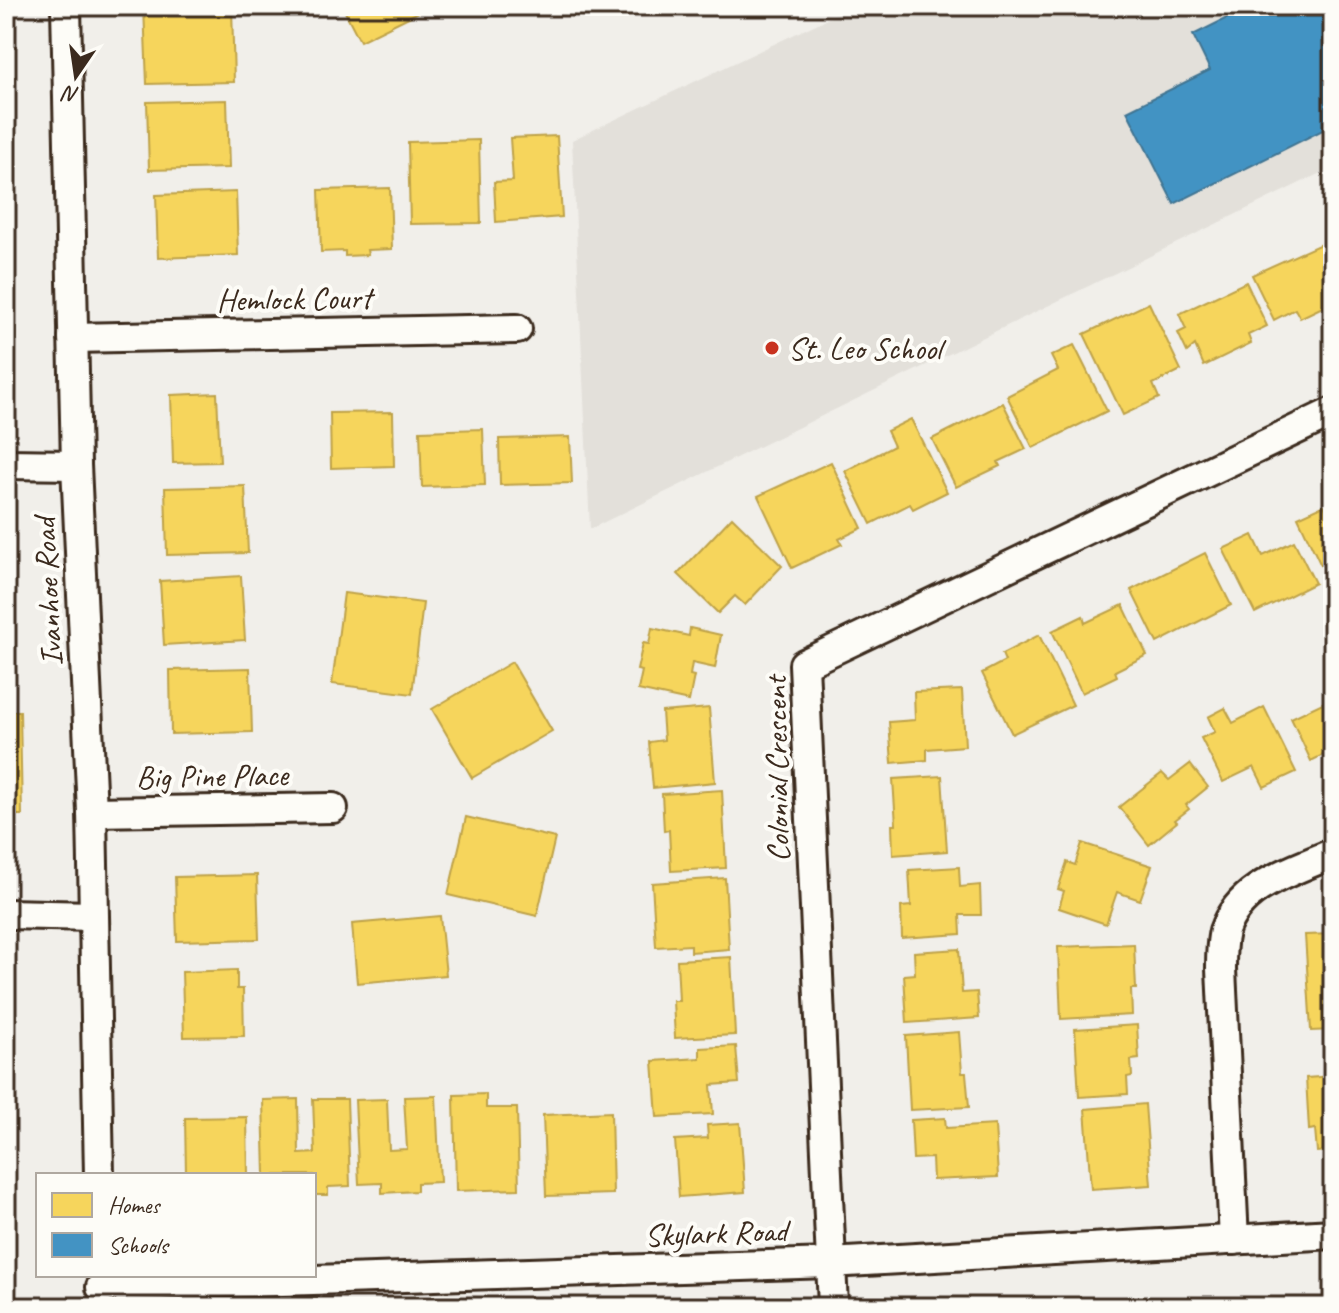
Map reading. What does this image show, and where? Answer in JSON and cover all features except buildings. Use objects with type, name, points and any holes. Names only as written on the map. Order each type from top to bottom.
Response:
[{"type":"street","name":"Ivanhoe Road","points":[[66,6],[76,465],[92,812],[99,1173]]},
{"type":"street","name":"Hemlock Court","points":[[73,338],[517,329]]},
{"type":"street","name":"Colonial Crescent","points":[[830,1263],[804,664],[1333,412]]},
{"type":"street","points":[[6,464],[76,465]]},
{"type":"street","name":"Big Pine Place","points":[[92,812],[333,808]]},
{"type":"street","points":[[1234,1240],[1221,969],[1223,935],[1233,910],[1250,891],[1333,853]]},
{"type":"street","points":[[6,914],[93,916]]},
{"type":"street","name":"Skylark Road","points":[[101,1290],[830,1263],[1333,1234]]},
{"type":"street","points":[[830,1263],[833,1307]]},
{"type":"shaded area","name":"St. Leo School","points":[[854,6],[1333,6],[1333,167],[590,529],[572,140]]},
{"type":"place","name":"St. Leo School","points":[[772,348]]}]
